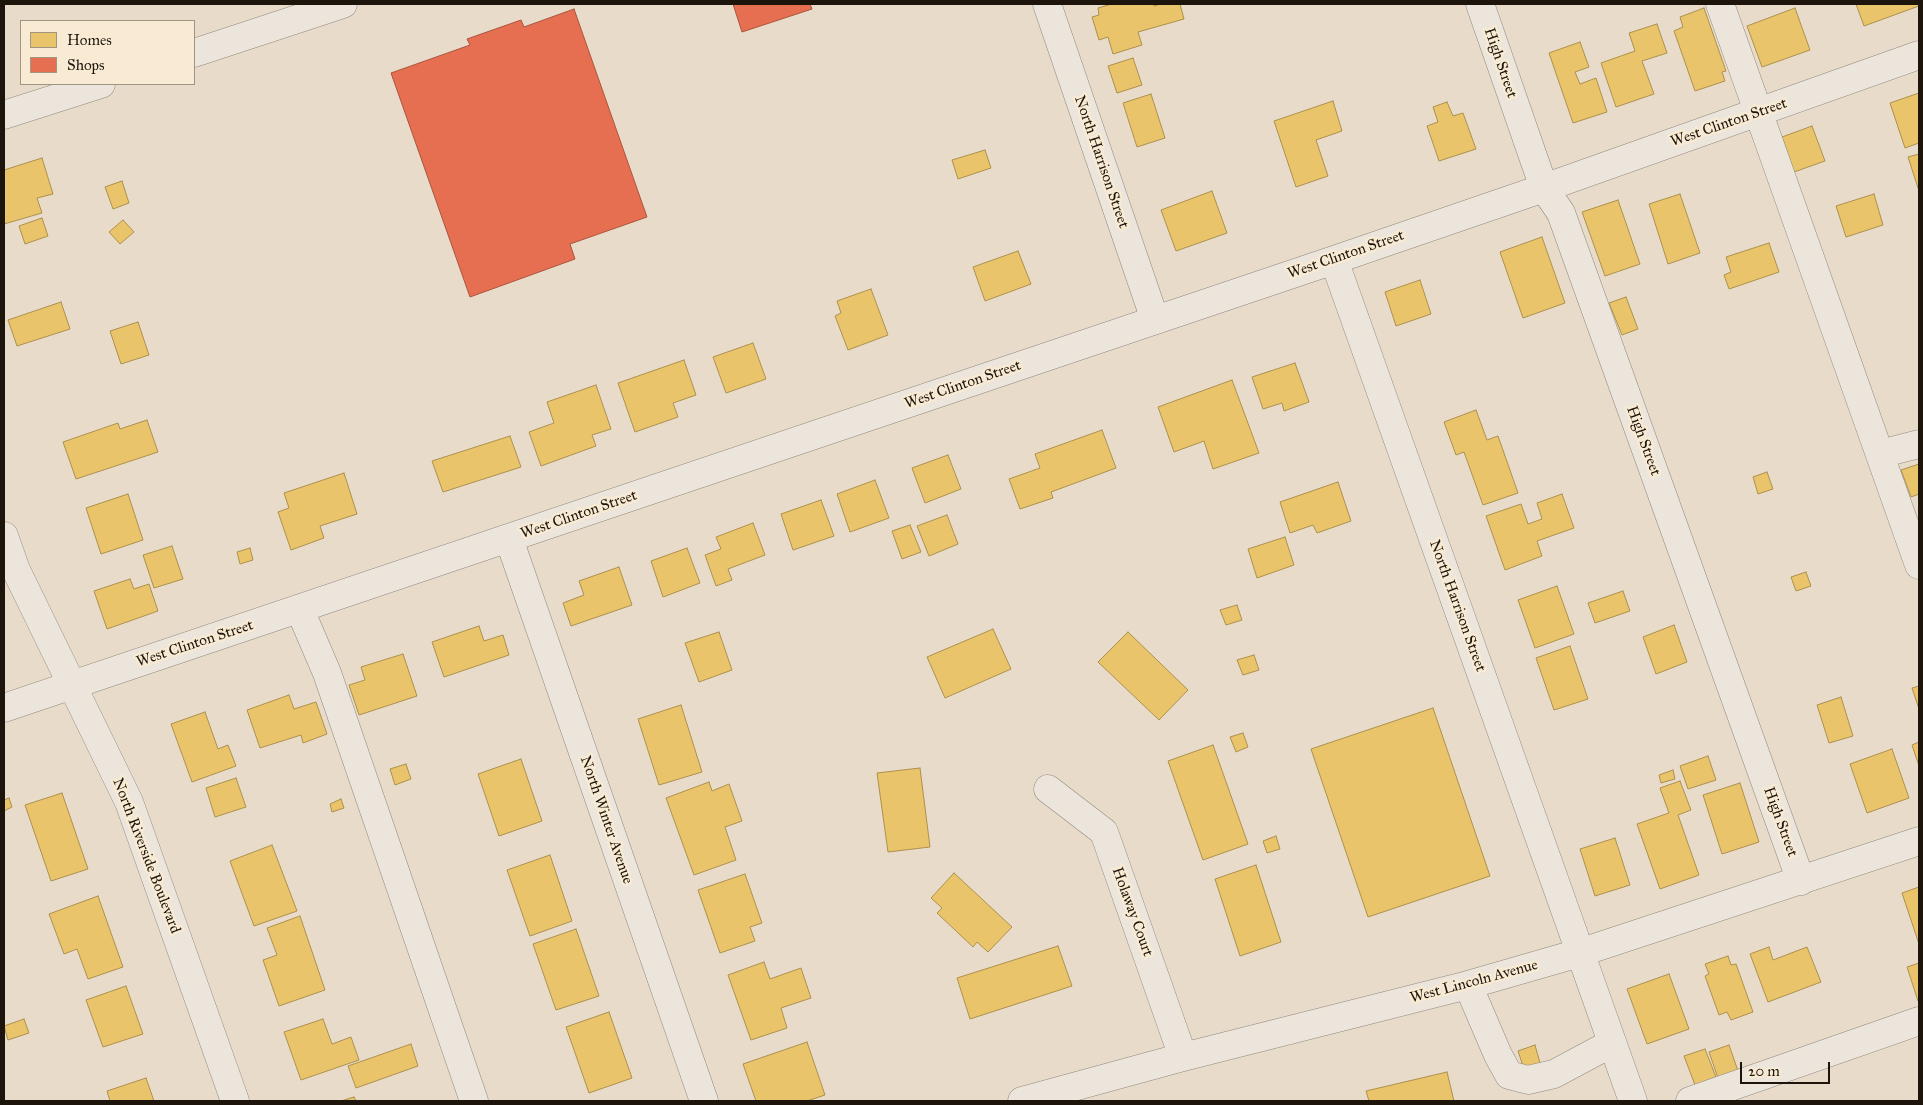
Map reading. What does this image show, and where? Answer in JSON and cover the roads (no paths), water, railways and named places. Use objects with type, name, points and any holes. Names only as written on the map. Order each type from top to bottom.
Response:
[{"type":"street","points":[[195,54],[343,4]]},
{"type":"street","name":"North Harrison Street","points":[[1047,4],[1155,320]]},
{"type":"street","name":"High Street","points":[[1480,4],[1544,188],[1561,213],[1801,881]]},
{"type":"street","points":[[1720,4],[1919,564]]},
{"type":"street","name":"West Clinton Street","points":[[4,708],[300,610],[1334,260],[1544,188],[1919,55]]},
{"type":"street","points":[[4,115],[98,85]]},
{"type":"street","name":"North Harrison Street","points":[[1334,260],[1633,1101]]},
{"type":"street","points":[[1880,454],[1919,444]]},
{"type":"street","name":"North Riverside Boulevard","points":[[4,536],[16,570],[129,802],[236,1101]]},
{"type":"street","name":"North Winter Avenue","points":[[509,539],[704,1101]]},
{"type":"street","points":[[300,610],[327,673],[474,1101]]},
{"type":"street","name":"Holaway Court","points":[[1048,789],[1104,832],[1184,1057]]},
{"type":"street","name":"West Lincoln Avenue","points":[[1022,1101],[1184,1057],[1468,985],[1579,953],[1919,841]]},
{"type":"street","points":[[1468,985],[1498,1055],[1509,1075],[1528,1080],[1554,1074],[1612,1043]]},
{"type":"street","points":[[1690,1101],[1919,1021]]}]
